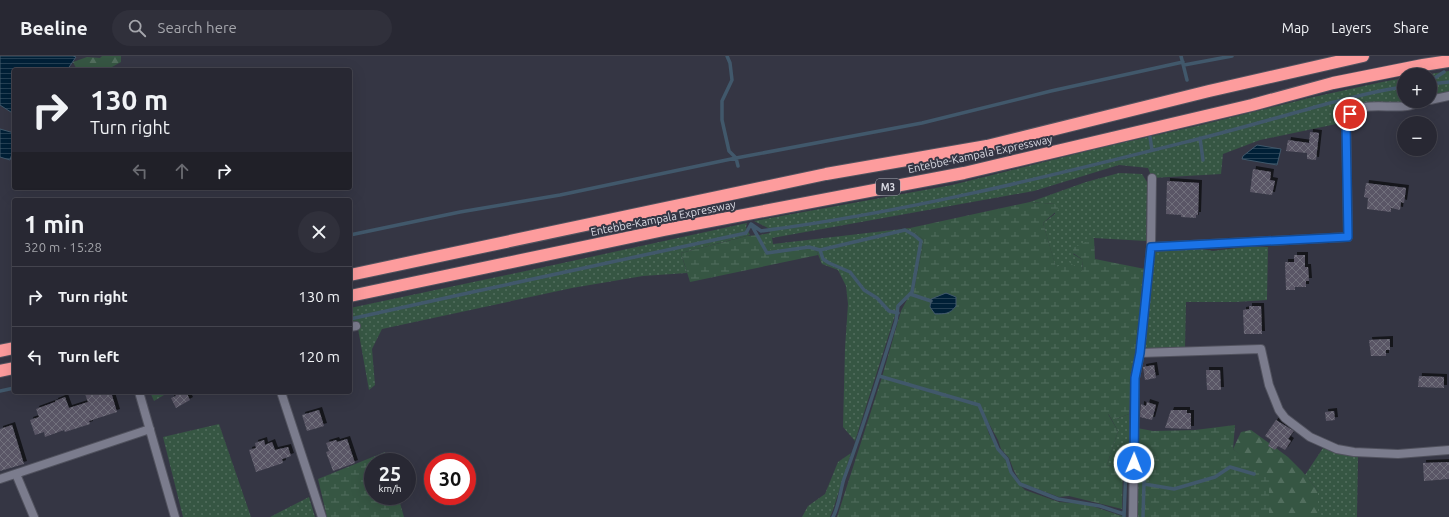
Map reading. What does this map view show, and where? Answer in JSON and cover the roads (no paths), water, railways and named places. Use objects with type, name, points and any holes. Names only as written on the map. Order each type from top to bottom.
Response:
[{"type":"highway","name":"Entebbe-Kampala Expressway","points":[[352,275],[826,174],[988,146],[1209,91],[1363,56]]},
{"type":"highway","name":"Entebbe-Kampala Expressway","points":[[352,296],[664,230],[964,173],[1252,105],[1333,83],[1449,61]]},
{"type":"highway","points":[[0,351],[12,348]]},
{"type":"highway","points":[[0,371],[12,368]]},
{"type":"street","points":[[1437,99],[1449,96]]},
{"type":"street","points":[[1151,247],[1348,237],[1346,117],[1359,108],[1371,106],[1397,106]]},
{"type":"street","points":[[1133,517],[1135,378],[1140,353],[1151,247],[1152,178]]},
{"type":"street","points":[[1140,353],[1261,349],[1269,385],[1279,410],[1286,418],[1310,437],[1337,449],[1354,452],[1398,454],[1449,450]]},
{"type":"street","points":[[140,394],[175,517]]},
{"type":"street","points":[[282,394],[322,517]]},
{"type":"street","points":[[0,479],[150,429]]},
{"type":"street","points":[[16,474],[34,517]]},
{"type":"water","points":[[0,56],[76,57],[68,68],[12,68],[12,113],[0,105]]},
{"type":"water","points":[[0,129],[12,132],[12,154],[10,160],[0,157]]},
{"type":"water","points":[[1257,145],[1281,149],[1277,165],[1242,159],[1243,156]]},
{"type":"water","points":[[946,293],[956,297],[956,306],[952,311],[947,313],[935,314],[930,307],[931,299]]},
{"type":"waterway","points":[[727,56],[730,63],[732,80],[722,101],[722,120],[729,151],[736,158],[738,166]]},
{"type":"waterway","points":[[1181,56],[1187,80]]},
{"type":"waterway","points":[[1184,65],[1232,56]]},
{"type":"waterway","points":[[352,235],[460,212],[560,195],[736,158],[922,123],[1051,91],[1183,62]]},
{"type":"waterway","points":[[1437,76],[1444,72]]},
{"type":"waterway","points":[[1437,83],[1449,82]]},
{"type":"waterway","points":[[751,224],[761,231],[871,214],[926,203],[1090,166],[1214,135],[1348,98],[1397,88]]},
{"type":"waterway","points":[[1150,137],[1152,150]]},
{"type":"waterway","points":[[1200,138],[1203,160]]},
{"type":"waterway","points":[[352,319],[746,233],[751,224]]},
{"type":"waterway","points":[[752,226],[767,253],[809,247],[820,250],[823,259],[850,272],[864,290],[877,298],[889,311],[898,313]]},
{"type":"waterway","points":[[820,250],[905,230],[921,241],[912,292],[898,306],[896,321],[843,481],[833,517]]},
{"type":"waterway","points":[[910,294],[931,301]]},
{"type":"waterway","points":[[879,376],[979,405],[998,449],[1007,459],[1011,472],[1020,484],[1058,499],[1100,506],[1124,514]]},
{"type":"waterway","points":[[0,391],[12,388]]},
{"type":"waterway","points":[[1143,517],[1145,448]]},
{"type":"waterway","points":[[1124,517],[1126,467]]},
{"type":"waterway","points":[[1144,484],[1174,489],[1215,477],[1230,467],[1254,474]]}]
